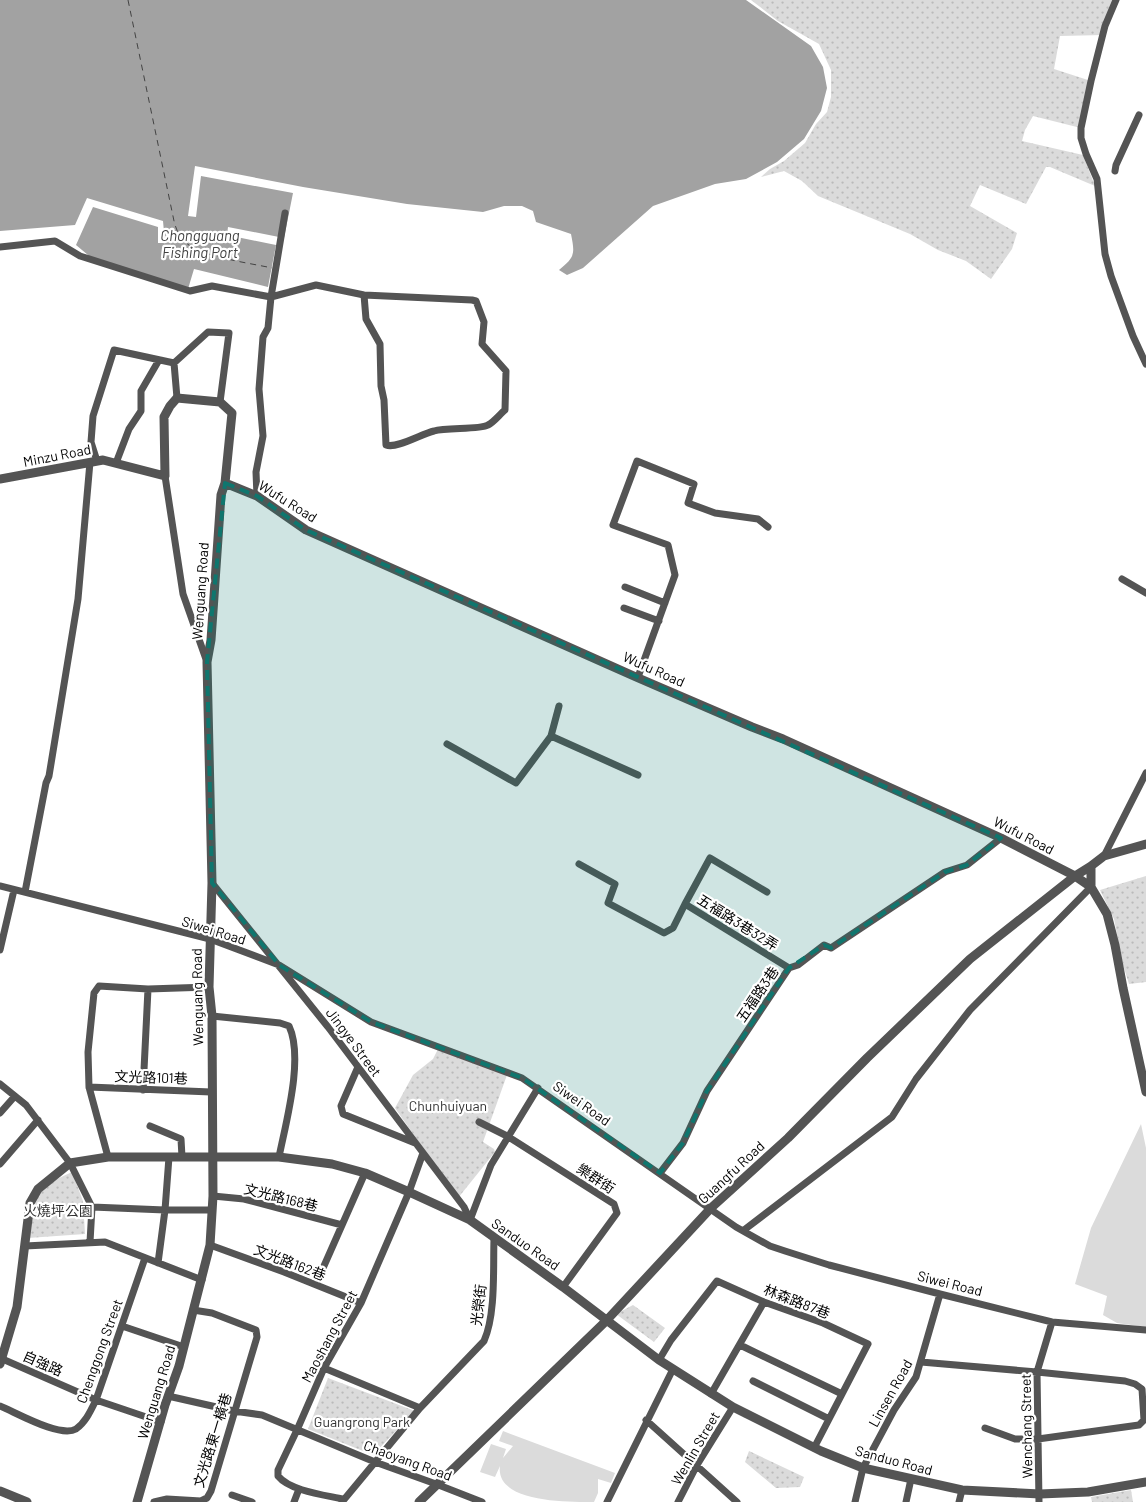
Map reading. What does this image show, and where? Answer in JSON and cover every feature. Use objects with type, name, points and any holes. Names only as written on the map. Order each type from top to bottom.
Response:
[{"type":"street","points":[[1116,0],[1105,26],[1081,128],[1086,154],[1097,179],[1105,254],[1133,336],[1146,364]]},
{"type":"street","points":[[1114,171],[1139,115]]},
{"type":"street","points":[[257,496],[256,472],[263,436],[259,389],[263,337],[268,328],[271,297],[285,213]]},
{"type":"street","points":[[0,247],[55,240],[80,256],[190,291],[212,286],[271,297],[316,285],[364,295],[476,301],[484,322],[482,344],[506,371],[505,410],[487,426],[436,430],[412,438],[399,445],[391,446],[386,444],[384,400],[381,386],[380,344],[366,319],[364,295]]},
{"type":"street","points":[[174,364],[208,332],[230,333],[220,402],[177,398]]},
{"type":"street","points":[[24,892],[49,776],[78,599],[93,461],[91,442],[93,416],[114,350],[174,364]]},
{"type":"street","points":[[116,463],[129,429],[141,411],[141,391],[159,360]]},
{"type":"street","points":[[174,364],[177,398],[164,417],[165,476],[183,594],[207,662]]},
{"type":"street","name":"Wenguang Road","points":[[137,1502],[184,1347],[210,1245],[213,1196],[212,1016],[209,987],[212,883],[207,662],[211,640],[221,495],[225,482],[232,413],[220,402]]},
{"type":"street","name":"Minzu Road","points":[[0,479],[104,460],[165,476]]},
{"type":"street","points":[[638,678],[676,575],[668,545],[613,525],[637,461],[694,484],[688,503],[715,513],[758,519],[768,527]]},
{"type":"street","name":"Wufu Road","points":[[225,482],[257,496],[306,530],[638,678],[783,739],[1001,838],[1075,876],[1091,887]]},
{"type":"street","points":[[1122,580],[1146,593]]},
{"type":"street","points":[[625,587],[665,603]]},
{"type":"street","points":[[624,608],[659,621]]},
{"type":"street","points":[[447,744],[516,783],[551,736],[559,706]]},
{"type":"street","points":[[551,736],[638,775]]},
{"type":"street","points":[[1104,856],[1119,822],[1146,773]]},
{"type":"street","name":"五福路3巷","points":[[660,1173],[683,1143],[707,1091],[789,968],[798,965],[824,945],[832,948],[945,872],[967,864],[1001,838]]},
{"type":"street","points":[[1104,856],[1146,844]]},
{"type":"street","name":"Guangfu Road","points":[[418,1502],[606,1321],[711,1208],[788,1138],[867,1058],[970,959],[1075,876],[1104,856]]},
{"type":"street","points":[[685,904],[710,858],[767,892]]},
{"type":"street","name":"五福路3巷32弄","points":[[579,864],[615,884],[608,903],[664,934],[673,928],[685,904],[789,968]]},
{"type":"street","points":[[1091,866],[1091,887],[1106,914],[1116,944],[1123,988],[1146,1092]]},
{"type":"street","name":"Jingye Street","points":[[212,883],[328,1027],[464,1207],[470,1220]]},
{"type":"street","name":"Siwei Road","points":[[0,886],[210,939],[279,965],[371,1022],[522,1078],[736,1227],[785,1252],[1052,1322],[1146,1330]]},
{"type":"street","points":[[744,1230],[892,1117],[916,1080],[970,1010],[1091,887]]},
{"type":"street","points":[[0,950],[14,890]]},
{"type":"street","points":[[108,1157],[89,1087],[88,1052],[94,993],[99,986],[148,989],[209,987]]},
{"type":"street","points":[[143,1090],[148,989]]},
{"type":"street","points":[[212,1016],[280,1023],[289,1026],[293,1034],[294,1079],[279,1157]]},
{"type":"street","points":[[358,1067],[341,1106],[343,1114],[415,1143]]},
{"type":"street","points":[[0,1084],[26,1105],[70,1163],[92,1207],[90,1242]]},
{"type":"street","name":"文光路101巷","points":[[89,1087],[211,1092]]},
{"type":"street","points":[[470,1220],[491,1164],[538,1088]]},
{"type":"street","points":[[0,1113],[15,1096]]},
{"type":"street","points":[[0,1164],[38,1120]]},
{"type":"street","name":"樂群街","points":[[479,1122],[507,1136],[614,1204],[617,1213],[563,1287]]},
{"type":"street","points":[[150,1126],[181,1139],[182,1157]]},
{"type":"street","name":"Maoshang Street","points":[[299,1489],[282,1481],[278,1476],[278,1470],[324,1368],[361,1303],[409,1192],[423,1154]]},
{"type":"street","name":"Sanduo Road","points":[[70,1163],[108,1157],[279,1157],[332,1164],[365,1173],[470,1220],[563,1287],[659,1360],[711,1394],[814,1448],[863,1468],[962,1490],[1040,1498],[1146,1482]]},
{"type":"street","points":[[158,1263],[169,1157]]},
{"type":"street","points":[[1,1360],[18,1307],[30,1203],[38,1190],[70,1163]]},
{"type":"street","points":[[316,1284],[365,1173]]},
{"type":"street","name":"文光路168巷","points":[[213,1196],[244,1199],[342,1225]]},
{"type":"street","points":[[92,1207],[211,1210]]},
{"type":"street","name":"光榮街","points":[[342,1501],[420,1408],[484,1341],[489,1329],[494,1238]]},
{"type":"street","points":[[25,1246],[104,1242],[202,1280]]},
{"type":"street","name":"文光路162巷","points":[[210,1245],[316,1284],[361,1303]]},
{"type":"street","name":"Chenggong Street","points":[[0,1406],[53,1429],[66,1432],[76,1428],[86,1419],[96,1400],[145,1258]]},
{"type":"street","name":"林森路87巷","points":[[659,1360],[671,1340],[717,1281],[764,1302],[824,1323],[868,1344],[842,1394]]},
{"type":"street","name":"Linsen Road","points":[[855,1502],[863,1468],[894,1410],[916,1377],[922,1362],[940,1294]]},
{"type":"street","points":[[711,1394],[764,1302]]},
{"type":"street","name":"文光路東一橫巷","points":[[154,1502],[167,1499],[201,1501],[207,1498],[211,1491],[257,1337],[256,1330],[212,1313],[193,1310]]},
{"type":"street","name":"Wenchang Street","points":[[1040,1498],[1037,1372],[1052,1322]]},
{"type":"street","points":[[122,1326],[184,1347]]},
{"type":"street","points":[[740,1344],[842,1394],[814,1448]]},
{"type":"street","name":"自強路","points":[[1,1360],[96,1400],[161,1422]]},
{"type":"street","points":[[922,1362],[1037,1372],[1135,1384],[1142,1389],[1144,1420],[1139,1425],[1038,1439],[1015,1438],[985,1428]]},
{"type":"street","points":[[324,1368],[420,1408]]},
{"type":"street","points":[[607,1502],[646,1420],[673,1369]]},
{"type":"street","points":[[753,1381],[829,1419]]},
{"type":"street","points":[[168,1396],[234,1411],[262,1415],[297,1430]]},
{"type":"street","name":"Wenlin Street","points":[[678,1502],[697,1465],[733,1407]]},
{"type":"street","points":[[646,1420],[737,1502]]},
{"type":"street","name":"Chaoyang Road","points":[[297,1430],[375,1462],[482,1502]]},
{"type":"street","points":[[906,1502],[911,1479]]},
{"type":"street","points":[[294,1502],[299,1489],[342,1501]]},
{"type":"street","points":[[959,1502],[962,1490]]},
{"type":"street","points":[[0,1491],[27,1502]]},
{"type":"street","points":[[232,1496],[252,1502]]},
{"type":"highlighted area","points":[[225,483],[257,496],[306,530],[1001,838],[967,865],[945,872],[831,948],[824,945],[789,968],[707,1091],[683,1143],[660,1173],[522,1078],[371,1022],[279,965],[212,883],[207,662]]},
{"type":"green space","points":[[751,0],[1116,0],[1103,35],[1060,36],[1054,69],[1091,81],[1081,128],[1033,116],[1025,130],[1022,141],[1083,155],[1095,186],[1050,167],[1046,167],[1026,204],[980,185],[970,206],[1017,233],[1012,249],[991,279],[966,261],[938,250],[910,234],[818,196],[802,181],[784,171],[761,177],[805,143],[816,124],[827,112],[831,97],[831,70],[819,44],[778,21]]},
{"type":"green space","points":[[1146,876],[1146,982],[1129,984],[1123,965],[1114,919],[1100,890]]},
{"type":"green space","name":"Chunhuiyuan","points":[[438,1049],[507,1075],[483,1142],[494,1149],[495,1152],[458,1198],[395,1108],[413,1075],[433,1059]]},
{"type":"green space","points":[[1141,1124],[1146,1148],[1146,1327],[1117,1323],[1103,1315],[1107,1296],[1075,1284],[1091,1228]]},
{"type":"green space","name":"火燒坪公園","points":[[72,1172],[83,1201],[85,1234],[28,1238],[31,1212],[37,1196],[49,1184]]},
{"type":"green space","points":[[633,1305],[665,1328],[654,1342],[616,1314]]},
{"type":"green space","name":"Guangrong Park","points":[[328,1378],[415,1411],[373,1455],[308,1429]]},
{"type":"green space","points":[[503,1431],[615,1473],[611,1483],[598,1479],[598,1493],[594,1502],[550,1500],[520,1493],[508,1487],[501,1478],[500,1466],[495,1477],[480,1472],[491,1444],[506,1449],[503,1458],[513,1446],[499,1441]]},
{"type":"green space","points":[[749,1451],[804,1477],[800,1487],[776,1488],[745,1462]]},
{"type":"green space","points":[[1131,1490],[1133,1502],[1092,1502],[1091,1497]]},
{"type":"water","name":"Chongguang Fishing Port","points":[[0,0],[746,0],[811,46],[823,67],[827,88],[821,111],[804,139],[777,162],[746,179],[715,184],[653,206],[583,268],[567,275],[559,270],[568,262],[572,255],[571,234],[536,222],[533,211],[522,206],[504,206],[483,212],[407,204],[303,187],[195,166],[188,216],[196,217],[201,176],[293,193],[284,238],[228,227],[227,235],[276,245],[268,287],[194,269],[188,289],[94,260],[76,245],[93,207],[158,227],[158,243],[165,243],[163,221],[87,198],[75,225],[0,231]]},
{"type":"ferry route","points":[[128,0],[174,221],[179,235],[185,242],[202,252],[272,268]]}]
